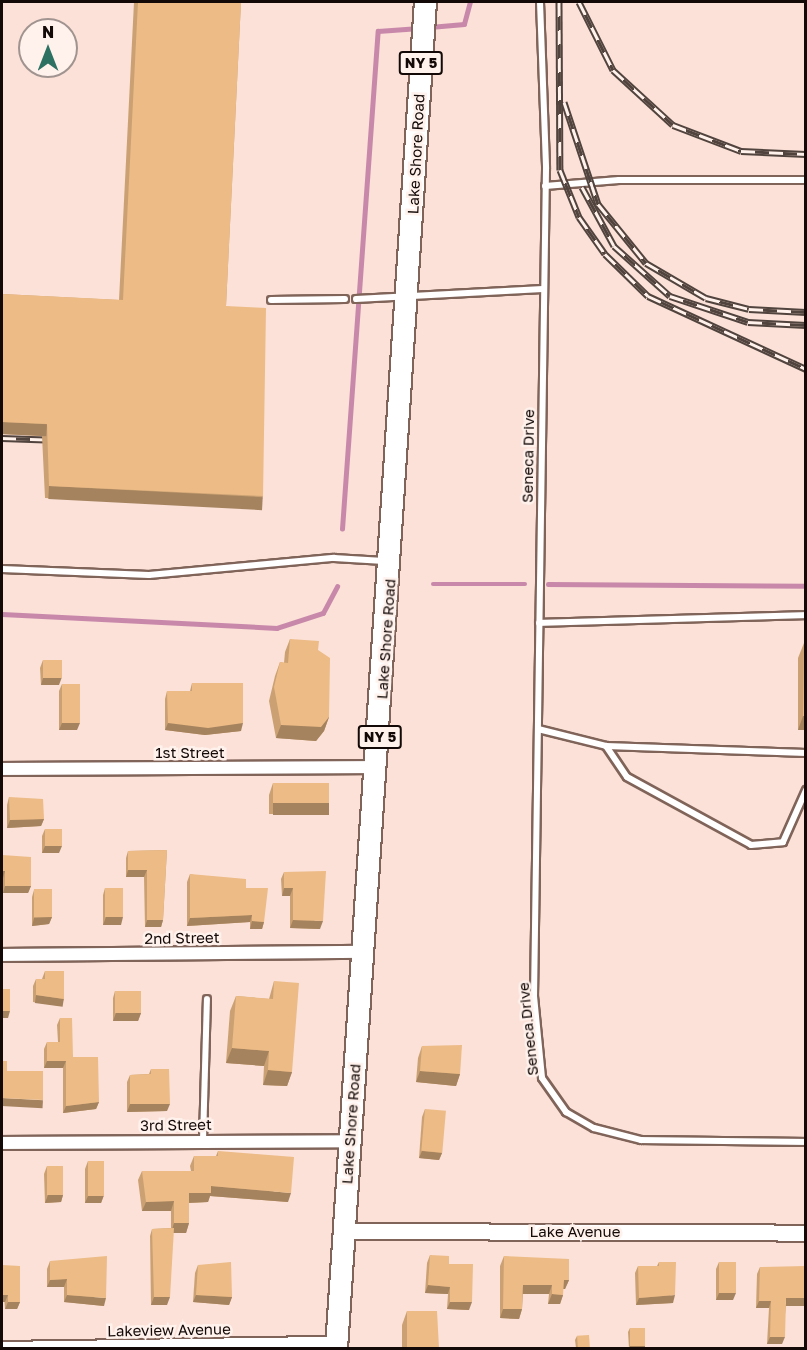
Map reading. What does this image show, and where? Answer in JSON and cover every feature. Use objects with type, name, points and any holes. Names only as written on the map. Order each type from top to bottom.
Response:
[{"type":"highway","name":"Lake Shore Road","points":[[336,1346],[378,767],[425,2]]},
{"type":"street","name":"1st Street","points":[[2,769],[378,767]]},
{"type":"street","name":"2nd Street","points":[[2,955],[363,952]]},
{"type":"street","name":"3rd Street","points":[[2,1143],[203,1140],[350,1141]]},
{"type":"street","name":"Lake Avenue","points":[[344,1231],[806,1233]]},
{"type":"street","name":"Lakeview Avenue","points":[[2,1348],[336,1346]]},
{"type":"lane","name":"Seneca Drive","points":[[540,2],[546,186],[534,996],[542,1078],[566,1112],[594,1128],[641,1140],[806,1142]]},
{"type":"lane","points":[[546,186],[619,180],[806,180]]},
{"type":"lane","points":[[356,299],[407,299],[543,289]]},
{"type":"lane","points":[[271,300],[345,299]]},
{"type":"lane","points":[[2,569],[149,575],[334,558],[391,562]]},
{"type":"lane","points":[[539,623],[806,615]]},
{"type":"lane","points":[[538,729],[606,746],[806,753]]},
{"type":"lane","points":[[606,746],[627,777],[751,845],[783,842],[806,790]]},
{"type":"lane","points":[[203,1140],[207,999]]},
{"type":"building","points":[[138,2],[241,2],[226,306],[266,308],[263,496],[49,486],[47,424],[2,422],[2,294],[123,300]]},
{"type":"building","points":[[290,639],[319,641],[318,650],[330,658],[329,717],[321,727],[281,725],[274,687],[280,662],[288,663]]},
{"type":"building","points":[[804,643],[806,643],[806,716],[803,716]]},
{"type":"building","points":[[43,660],[62,660],[62,678],[43,678]]},
{"type":"building","points":[[192,683],[243,683],[243,723],[208,728],[168,723],[167,691],[192,691]]},
{"type":"building","points":[[62,684],[80,684],[80,723],[62,723]]},
{"type":"building","points":[[273,783],[329,783],[329,803],[273,803]]},
{"type":"building","points":[[9,797],[43,799],[44,819],[10,820]]},
{"type":"building","points":[[45,829],[62,829],[62,846],[45,846]]},
{"type":"building","points":[[167,850],[163,920],[147,920],[147,870],[128,870],[128,851]]},
{"type":"building","points":[[2,855],[31,857],[31,886],[5,886]]},
{"type":"building","points":[[326,871],[323,921],[293,920],[293,888],[284,888],[284,872]]},
{"type":"building","points":[[190,874],[246,879],[246,888],[268,888],[264,922],[252,921],[252,915],[190,918]]},
{"type":"building","points":[[105,888],[123,888],[123,917],[105,917]]},
{"type":"building","points":[[34,889],[52,889],[52,917],[34,917]]},
{"type":"building","points":[[45,971],[64,971],[64,999],[36,995],[36,979],[45,979]]},
{"type":"building","points":[[274,981],[299,983],[292,1072],[268,1070],[269,1051],[232,1048],[236,996],[273,999]]},
{"type":"building","points":[[2,989],[10,989],[10,1011],[2,1011]]},
{"type":"building","points":[[115,991],[141,991],[141,1013],[115,1013]]},
{"type":"building","points":[[60,1018],[72,1018],[73,1057],[98,1057],[99,1102],[66,1106],[66,1061],[47,1061],[47,1042],[60,1042]]},
{"type":"building","points":[[462,1045],[460,1074],[420,1071],[422,1046]]},
{"type":"building","points":[[2,1061],[7,1061],[7,1071],[43,1071],[43,1100],[2,1098]]},
{"type":"building","points":[[151,1069],[169,1069],[170,1104],[130,1104],[130,1075],[151,1074]]},
{"type":"building","points":[[425,1109],[446,1111],[442,1153],[421,1151]]},
{"type":"building","points":[[218,1151],[294,1157],[291,1193],[211,1186],[211,1193],[189,1193],[189,1223],[174,1223],[174,1201],[146,1202],[142,1171],[194,1171],[194,1156],[218,1156]]},
{"type":"building","points":[[88,1161],[104,1161],[104,1196],[88,1196]]},
{"type":"building","points":[[47,1166],[63,1166],[63,1195],[47,1195]]},
{"type":"building","points":[[174,1228],[170,1297],[154,1297],[152,1229]]},
{"type":"building","points":[[430,1255],[449,1256],[449,1264],[473,1264],[472,1302],[450,1302],[450,1287],[428,1285]]},
{"type":"building","points":[[107,1256],[106,1298],[67,1295],[67,1279],[50,1280],[50,1261]]},
{"type":"building","points":[[504,1256],[569,1259],[569,1280],[564,1280],[563,1295],[552,1294],[552,1285],[523,1285],[522,1309],[503,1309]]},
{"type":"building","points":[[231,1262],[232,1297],[196,1295],[198,1265]]},
{"type":"building","points":[[659,1262],[676,1262],[675,1295],[639,1298],[638,1266],[659,1266]]},
{"type":"building","points":[[719,1262],[736,1262],[736,1293],[719,1293]]},
{"type":"building","points":[[2,1265],[20,1266],[20,1302],[8,1302],[8,1295],[2,1295]]},
{"type":"building","points":[[806,1266],[806,1298],[786,1298],[785,1337],[770,1337],[771,1301],[759,1301],[760,1267]]},
{"type":"building","points":[[407,1311],[437,1311],[439,1348],[407,1348]]},
{"type":"building","points":[[630,1328],[645,1328],[645,1346],[630,1346]]},
{"type":"building","points":[[589,1335],[590,1348],[578,1348],[577,1336]]},
{"type":"waterway","points":[[430,27],[464,24],[470,2]]},
{"type":"waterway","points":[[342,529],[378,31],[419,28]]},
{"type":"waterway","points":[[433,584],[525,584]]},
{"type":"waterway","points":[[548,584],[806,586]]},
{"type":"waterway","points":[[2,614],[277,628],[323,613],[337,587]]},
{"type":"railway","points":[[559,2],[560,170],[579,217],[605,254],[648,296],[806,369]]},
{"type":"railway","points":[[579,2],[613,70],[673,125],[741,151],[806,154]]},
{"type":"railway","points":[[564,102],[598,204],[646,263],[706,298],[749,309],[806,312]]},
{"type":"railway","points":[[582,187],[614,246],[670,296],[748,322],[806,325]]},
{"type":"railway","points":[[2,438],[60,440]]}]
